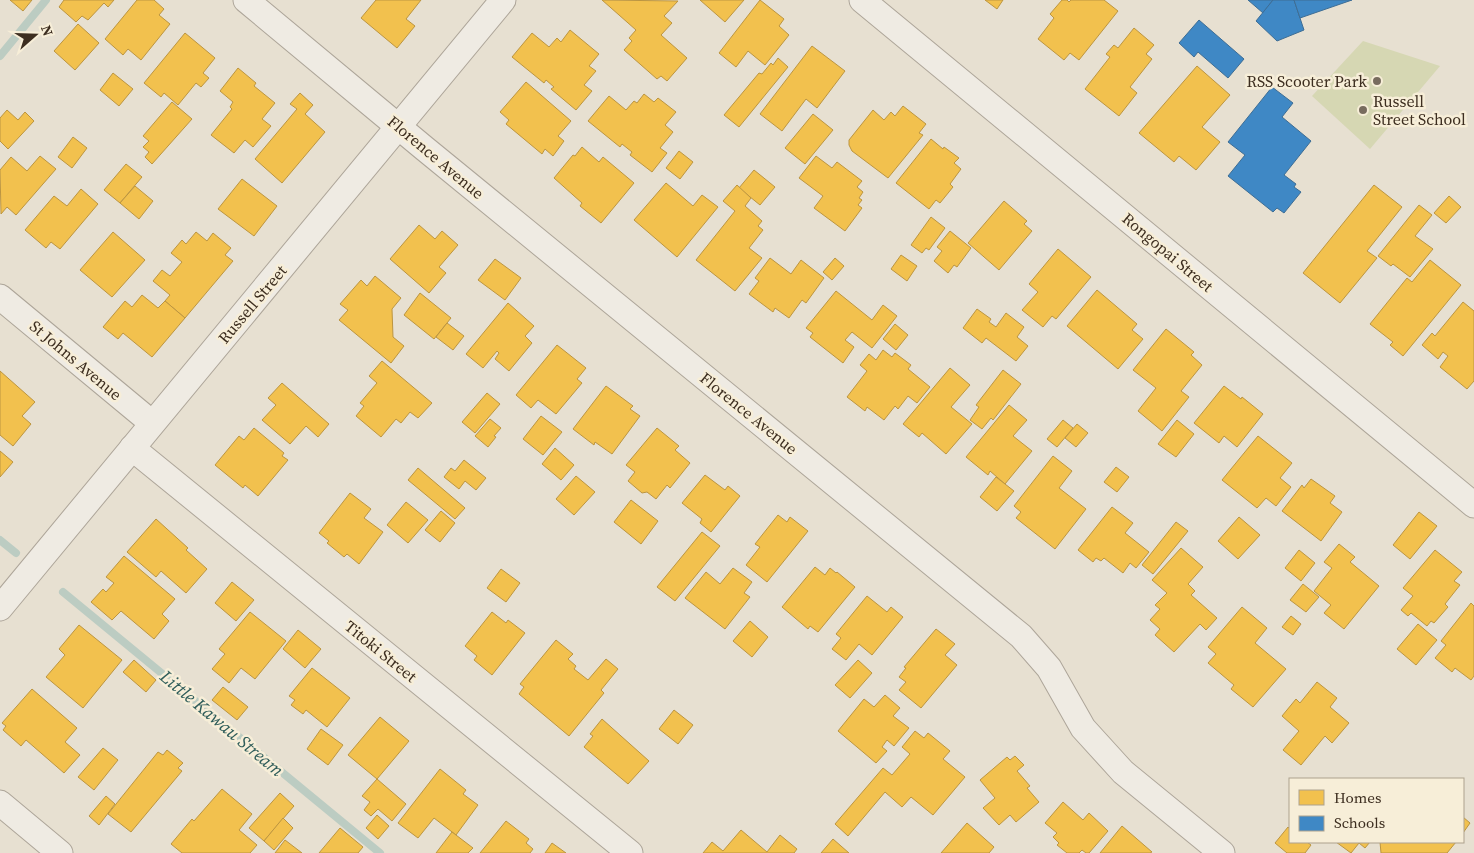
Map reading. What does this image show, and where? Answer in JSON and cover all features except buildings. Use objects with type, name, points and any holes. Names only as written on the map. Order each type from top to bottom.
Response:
[{"type":"street","name":"Florence Avenue","points":[[246,0],[1021,636],[1049,668],[1083,728],[1123,772],[1222,853]]},
{"type":"street","name":"Russell Street","points":[[0,608],[503,0]]},
{"type":"street","name":"Rongopai Street","points":[[862,0],[1474,505]]},
{"type":"street","name":"St Johns Avenue","points":[[0,297],[152,422]]},
{"type":"street","name":"Titoki Street","points":[[132,448],[630,853]]},
{"type":"street","points":[[0,804],[60,853]]},
{"type":"green space","name":"RSS Scooter Park","points":[[1363,41],[1440,66],[1370,149],[1312,96]]},
{"type":"waterway","points":[[0,56],[46,0]]},
{"type":"waterway","points":[[0,540],[16,553]]},
{"type":"waterway","name":"Little Kawau Stream","points":[[63,592],[380,853]]},
{"type":"place","name":"RSS Scooter Park","points":[[1377,81]]},
{"type":"place","name":"Russell Street School","points":[[1363,110]]}]
